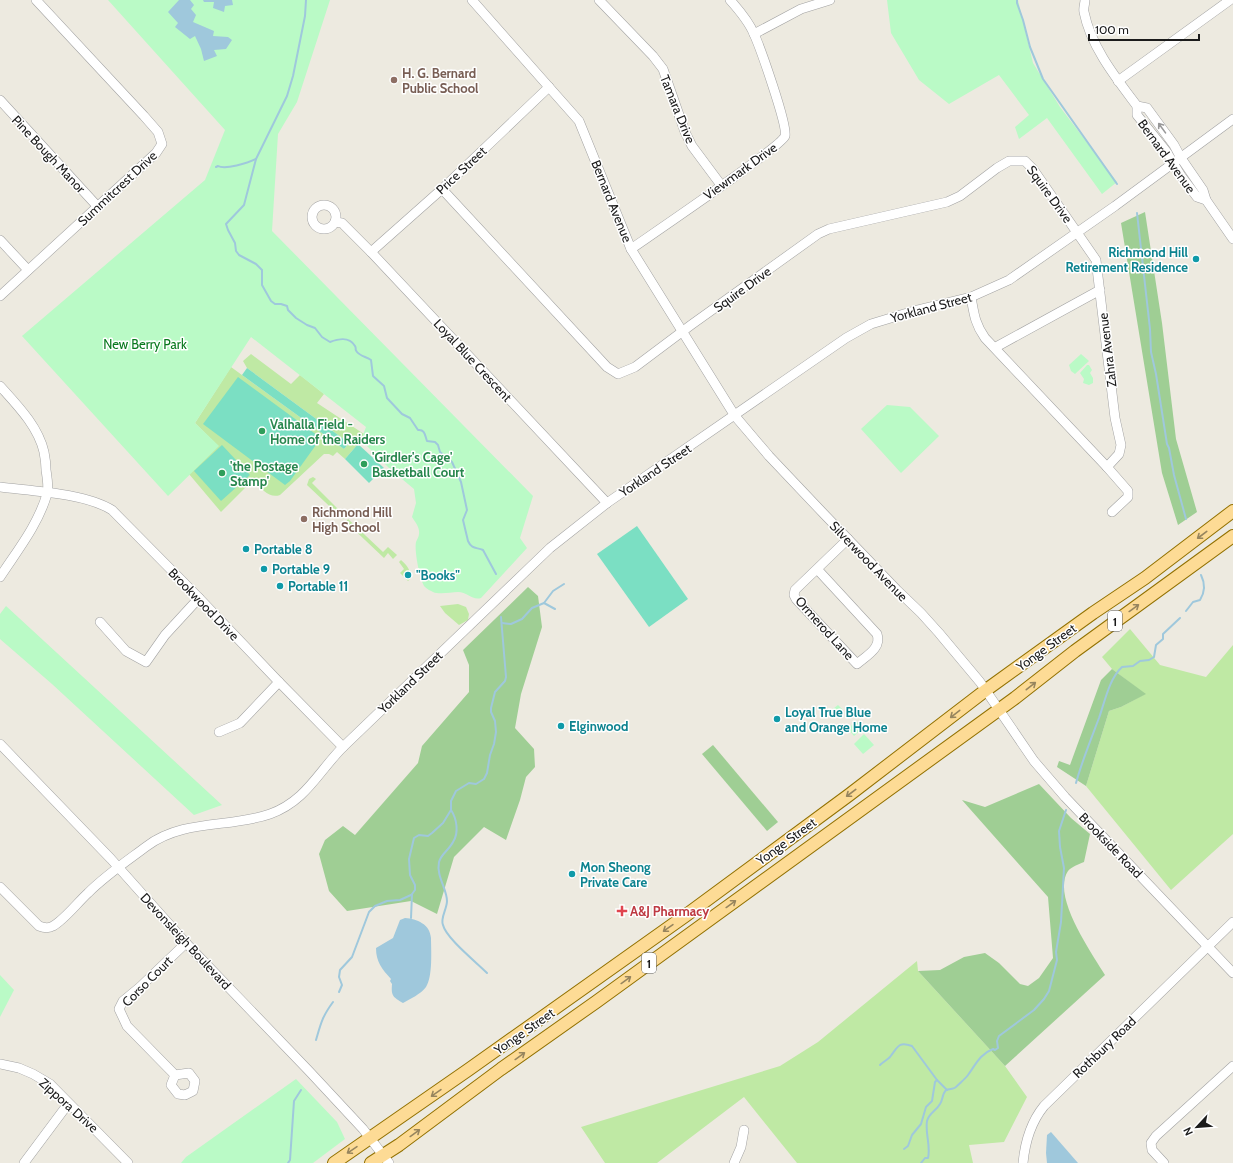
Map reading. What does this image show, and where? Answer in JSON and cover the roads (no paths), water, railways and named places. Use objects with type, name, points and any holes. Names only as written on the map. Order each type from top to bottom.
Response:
[{"type":"main road","name":"Yonge Street","points":[[334,1163],[685,916],[843,799],[986,690],[1092,613],[1145,578],[1233,511]]},
{"type":"main road","name":"Yonge Street","points":[[371,1163],[386,1159],[399,1145],[502,1069],[1015,698],[1075,651],[1233,536]]},
{"type":"street","name":"Summitcrest Drive","points":[[0,296],[156,153],[162,144],[158,132],[144,116],[36,0]]},
{"type":"street","name":"Bernard Avenue","points":[[472,0],[579,121],[631,249],[681,332],[735,416]]},
{"type":"street","name":"Tamara Drive","points":[[599,0],[653,56],[663,69],[692,146],[721,185]]},
{"type":"street","name":"Viewmark Drive","points":[[631,249],[773,148],[781,142],[785,136],[786,130],[782,116],[766,64],[754,34],[748,23],[730,0]]},
{"type":"street","points":[[754,34],[801,9],[830,0]]},
{"type":"street","name":"Bernard Avenue","points":[[1085,0],[1084,11],[1094,42],[1118,81],[1137,106],[1147,108],[1174,145],[1177,160],[1203,190],[1206,200],[1233,239]]},
{"type":"street","points":[[1118,81],[1230,0]]},
{"type":"street","name":"Price Street","points":[[371,252],[442,189],[549,87]]},
{"type":"street","name":"Pine Bough Manor","points":[[0,100],[98,207]]},
{"type":"street","name":"Yorkland Street","points":[[0,887],[39,926],[46,929],[58,923],[108,875],[148,845],[176,831],[213,823],[253,818],[270,813],[284,806],[305,792],[343,747],[550,548],[607,503],[846,338],[871,324],[917,310],[971,297],[1009,280],[1115,206],[1233,119]]},
{"type":"street","name":"Squire Drive","points":[[442,189],[602,362],[618,374],[635,367],[681,332],[818,234],[829,229],[948,202],[960,196],[997,168],[1009,161],[1025,161],[1033,169],[1077,232]]},
{"type":"street","name":"Loyal Blue Crescent","points":[[335,222],[342,223],[371,252],[607,503]]},
{"type":"street","name":"Zahra Avenue","points":[[1077,232],[1096,260],[1115,418],[1121,445],[1120,454],[1107,467]]},
{"type":"street","points":[[0,240],[28,270]]},
{"type":"street","points":[[996,347],[1100,290]]},
{"type":"street","points":[[971,297],[978,328],[986,338],[1107,467],[1128,492],[1128,496],[1112,512]]},
{"type":"street","points":[[0,386],[28,419],[39,437],[44,451],[47,473],[47,492],[41,510],[31,530],[0,577]]},
{"type":"street","name":"Silverwood Avenue","points":[[735,416],[769,456],[921,613],[986,690],[999,709]]},
{"type":"street","name":"Brookwood Drive","points":[[0,487],[47,492],[87,499],[102,503],[112,510],[200,598],[343,747]]},
{"type":"street","name":"Ormerod Lane","points":[[817,569],[877,634],[877,646],[857,664],[795,597],[795,590],[848,539]]},
{"type":"street","points":[[100,622],[126,651],[146,662],[165,634],[200,598]]},
{"type":"street","points":[[219,732],[240,722],[279,682]]},
{"type":"street","name":"Brookside Road","points":[[999,709],[1034,761],[1065,796],[1233,973]]},
{"type":"street","name":"Devonsleigh Boulevard","points":[[0,744],[118,868],[186,943],[309,1071],[371,1138],[386,1159]]},
{"type":"street","name":"Rothbury Road","points":[[1023,1163],[1028,1134],[1044,1106],[1233,922]]},
{"type":"street","name":"Corso Court","points":[[175,1075],[128,1026],[119,1009],[123,1001],[140,987],[186,943]]},
{"type":"street","name":"Zippora Drive","points":[[0,1064],[19,1068],[50,1084],[68,1104],[101,1134],[128,1163]]},
{"type":"street","points":[[1164,1163],[1152,1150],[1151,1143],[1156,1136],[1233,1066]]},
{"type":"street","points":[[24,1163],[68,1104]]},
{"type":"street","points":[[734,1163],[741,1147],[744,1130]]},
{"type":"water","points":[[179,0],[190,0],[194,5],[191,9],[196,15],[193,22],[214,31],[213,36],[228,37],[232,40],[226,49],[214,50],[217,56],[204,61],[201,49],[195,36],[190,39],[175,27],[178,23],[168,12]]},
{"type":"water","points":[[203,0],[232,0],[233,5],[225,6],[224,12],[213,8],[214,2],[204,2]]},
{"type":"water","points":[[405,918],[418,921],[428,929],[431,938],[431,963],[430,976],[424,990],[403,1003],[393,996],[392,984],[390,981],[391,979],[380,965],[376,948],[393,938],[400,920]]},
{"type":"water","points":[[1051,1132],[1078,1163],[1047,1163],[1047,1135]]},
{"type":"waterway","points":[[306,0],[305,16],[293,76],[287,96],[256,159],[244,205],[226,224],[235,243],[236,251],[239,255],[256,264],[262,270],[262,285],[271,301],[275,304],[287,306],[288,310],[296,318],[315,328],[322,337],[330,342],[343,339],[353,343],[358,353],[371,360],[373,376],[384,386],[387,398],[402,414],[410,418],[418,430],[423,432],[427,441],[435,442],[438,445],[440,452],[452,462],[461,482],[467,510],[463,520],[468,541],[473,547],[483,550],[496,574]]},
{"type":"waterway","points":[[1017,0],[1030,47],[1043,79],[1117,184]]},
{"type":"waterway","points":[[216,167],[237,166],[256,159]]},
{"type":"waterway","points":[[1137,213],[1150,329],[1151,352],[1167,444],[1186,519]]},
{"type":"waterway","points":[[1186,611],[1193,602],[1200,600],[1202,597],[1204,588],[1201,575]]},
{"type":"waterway","points":[[502,623],[511,624],[522,619],[532,608],[544,603],[553,591],[564,584]]},
{"type":"waterway","points":[[544,603],[555,609]]},
{"type":"waterway","points":[[411,918],[412,894],[415,890],[415,885],[410,875],[409,859],[414,838],[419,835],[428,836],[432,833],[443,823],[451,810],[451,801],[456,791],[469,783],[476,784],[484,779],[487,773],[496,732],[495,721],[491,708],[495,692],[505,681],[506,677],[501,617]]},
{"type":"waterway","points":[[1076,783],[1108,691],[1114,678],[1122,667],[1133,666],[1140,661],[1149,660],[1154,657],[1156,645],[1163,639],[1163,634],[1180,618]]},
{"type":"waterway","points":[[451,810],[456,822],[457,830],[455,838],[440,859],[438,867],[447,896],[442,922],[445,930],[455,943],[487,973]]},
{"type":"waterway","points":[[921,1163],[925,1158],[928,1158],[929,1153],[927,1121],[929,1116],[942,1101],[946,1090],[956,1087],[985,1054],[998,1048],[997,1041],[999,1036],[1034,1010],[1049,991],[1057,960],[1056,952],[1061,922],[1064,868],[1059,831],[1066,810]]},
{"type":"waterway","points":[[339,992],[342,985],[339,977],[340,970],[352,957],[369,912],[375,906],[387,901],[400,900],[411,895]]},
{"type":"waterway","points":[[316,1040],[322,1020],[333,1002]]},
{"type":"waterway","points":[[880,1065],[890,1057],[899,1046],[904,1044],[912,1046],[937,1080],[947,1090]]},
{"type":"waterway","points":[[904,1149],[908,1146],[912,1135],[921,1124],[926,1107],[932,1101],[935,1082],[937,1080]]},
{"type":"waterway","points":[[288,1163],[290,1160],[294,1101],[301,1090]]},
{"type":"place","name":"H. G. Bernard Public School","points":[[394,80]]},
{"type":"place","name":"Richmond Hill Retirement Residence","points":[[1196,259]]},
{"type":"place","name":"Valhalla Field - Home of the Raiders","points":[[262,431]]},
{"type":"place","name":"'Girdler's Cage' Basketball Court","points":[[364,464]]},
{"type":"place","name":"'the Postage Stamp'","points":[[222,473]]},
{"type":"place","name":"Richmond Hill High School","points":[[304,519]]},
{"type":"place","name":"Portable 8","points":[[246,549]]},
{"type":"place","name":"Portable 9","points":[[264,569]]},
{"type":"place","name":"\"Books\"","points":[[408,575]]},
{"type":"place","name":"Portable 11","points":[[280,586]]},
{"type":"place","name":"Loyal True Blue and Orange Home","points":[[777,719]]},
{"type":"place","name":"Elginwood","points":[[561,726]]},
{"type":"place","name":"Mon Sheong Private Care","points":[[572,874]]},
{"type":"place","name":"A&J Pharmacy","points":[[622,911]]},
{"type":"park label","name":"New Berry Park","points":[[145,344]]}]
